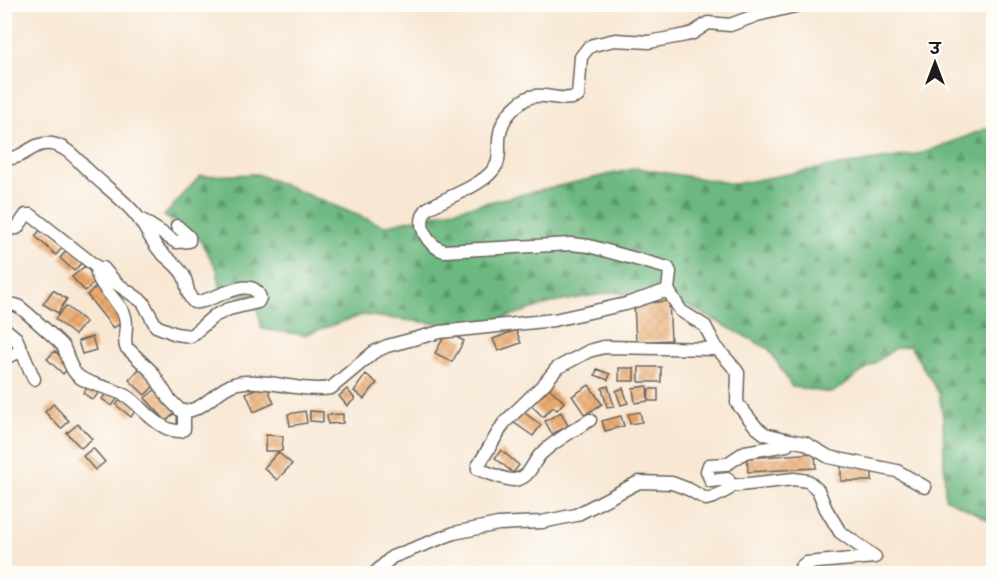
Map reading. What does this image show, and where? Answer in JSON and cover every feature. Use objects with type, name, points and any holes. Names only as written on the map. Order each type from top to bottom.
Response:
[{"type":"street","points":[[804,4],[757,15],[730,25],[708,23],[690,34],[650,42],[608,41],[588,48],[580,61],[578,96],[567,98],[533,96],[520,103],[503,120],[499,132],[498,160],[493,170],[484,178],[427,209],[423,215],[424,234],[431,245],[444,251],[551,244],[589,246],[668,268],[668,290],[681,311],[705,326],[717,349],[737,371],[736,400],[756,427],[765,435],[805,443],[829,458],[897,471],[925,487]]},
{"type":"street","points":[[4,158],[18,157],[37,144],[59,146],[75,157],[114,192],[138,218],[159,249],[182,273],[192,301],[200,303],[227,291],[252,289],[258,293],[259,301],[214,316],[194,335],[187,337],[156,326],[140,298],[116,283],[103,268],[99,269],[31,215],[24,216],[17,228],[4,229]]},
{"type":"street","points":[[138,218],[176,243],[189,241],[189,237],[177,226]]},
{"type":"street","points":[[99,269],[97,274],[99,282],[125,316],[124,341],[126,347],[152,372],[173,403],[184,411]]},
{"type":"street","points":[[184,411],[198,407],[226,388],[240,383],[297,388],[331,388],[374,352],[387,346],[429,335],[542,322],[626,304],[668,290]]},
{"type":"street","points":[[8,307],[62,344],[73,371],[80,378],[124,394],[172,431],[184,429],[184,411]]},
{"type":"street","points":[[4,328],[16,338],[34,379]]},
{"type":"street","points":[[590,420],[542,453],[528,474],[522,478],[507,480],[478,470],[478,466],[504,423],[557,368],[574,358],[604,347],[717,349]]},
{"type":"street","points":[[4,358],[22,351]]},
{"type":"street","points":[[730,486],[728,479],[711,481],[708,466],[727,464],[745,452],[787,444],[789,440]]},
{"type":"street","points":[[374,573],[392,557],[446,536],[498,524],[542,522],[573,516],[639,482],[672,483],[706,499],[714,498],[730,486],[794,479],[808,480],[816,486],[840,532],[875,557],[806,563],[801,567],[801,573]]},
{"type":"green space","points":[[993,126],[993,522],[945,498],[943,418],[939,393],[910,346],[896,348],[832,393],[792,387],[769,349],[690,307],[615,292],[551,303],[488,323],[439,324],[362,315],[304,335],[262,329],[255,298],[221,292],[217,269],[198,237],[164,216],[200,176],[257,174],[384,226],[637,168],[735,184],[923,153]]},
{"type":"building","points":[[44,226],[65,245],[56,255],[35,236]]},
{"type":"building","points":[[70,247],[84,260],[74,271],[60,258]]},
{"type":"building","points":[[85,266],[97,280],[85,291],[72,277]]},
{"type":"building","points":[[98,285],[125,321],[113,328],[87,295]]},
{"type":"building","points":[[53,290],[67,299],[58,313],[43,304]]},
{"type":"building","points":[[669,301],[671,340],[636,342],[634,304]]},
{"type":"building","points":[[66,306],[86,322],[75,335],[55,319]]},
{"type":"building","points":[[516,330],[521,343],[498,351],[493,339]]},
{"type":"building","points":[[447,332],[464,341],[452,362],[435,353]]},
{"type":"building","points":[[92,337],[96,350],[82,354],[78,341]]},
{"type":"building","points":[[55,351],[70,366],[63,374],[47,359]]},
{"type":"building","points":[[639,367],[661,367],[661,382],[639,382]]},
{"type":"building","points":[[140,368],[157,383],[145,395],[129,380]]},
{"type":"building","points":[[619,368],[634,368],[634,381],[619,381]]},
{"type":"building","points":[[597,369],[610,374],[608,380],[595,375]]},
{"type":"building","points":[[366,374],[377,383],[364,399],[354,391]]},
{"type":"building","points":[[90,384],[100,391],[93,400],[83,393]]},
{"type":"building","points":[[266,384],[274,403],[254,412],[246,393]]},
{"type":"building","points":[[589,385],[602,404],[585,415],[572,396]]},
{"type":"building","points":[[608,386],[614,406],[607,407],[602,388]]},
{"type":"building","points":[[647,386],[648,401],[635,403],[633,388]]},
{"type":"building","points":[[157,388],[177,411],[166,421],[145,398]]},
{"type":"building","points":[[549,388],[564,402],[557,410],[553,407],[543,417],[529,403],[539,394],[542,396]]},
{"type":"building","points":[[623,388],[628,403],[621,405],[616,391]]},
{"type":"building","points":[[347,389],[355,399],[347,406],[339,396]]},
{"type":"building","points":[[649,389],[658,389],[658,401],[648,401]]},
{"type":"building","points":[[108,390],[118,398],[112,406],[102,399]]},
{"type":"building","points":[[124,396],[138,407],[131,417],[116,405]]},
{"type":"building","points":[[53,404],[69,421],[61,429],[45,412]]},
{"type":"building","points":[[305,411],[307,423],[290,426],[288,414]]},
{"type":"building","points":[[310,411],[323,412],[323,422],[310,421]]},
{"type":"building","points":[[522,411],[541,425],[533,436],[513,422]]},
{"type":"building","points":[[561,412],[568,426],[552,434],[545,421]]},
{"type":"building","points":[[640,412],[642,422],[630,424],[628,414]]},
{"type":"building","points":[[343,414],[343,423],[328,424],[327,415]]},
{"type":"building","points":[[621,416],[624,426],[605,431],[602,421]]},
{"type":"building","points":[[78,424],[92,439],[81,448],[67,433]]},
{"type":"building","points":[[266,435],[283,436],[282,451],[265,451]]},
{"type":"building","points":[[93,448],[105,462],[95,470],[83,456]]},
{"type":"building","points":[[501,450],[519,465],[513,473],[495,458]]},
{"type":"building","points":[[278,452],[292,464],[277,480],[264,468]]},
{"type":"building","points":[[815,453],[816,468],[748,472],[747,458]]},
{"type":"building","points":[[841,466],[872,466],[872,481],[841,481]]}]
